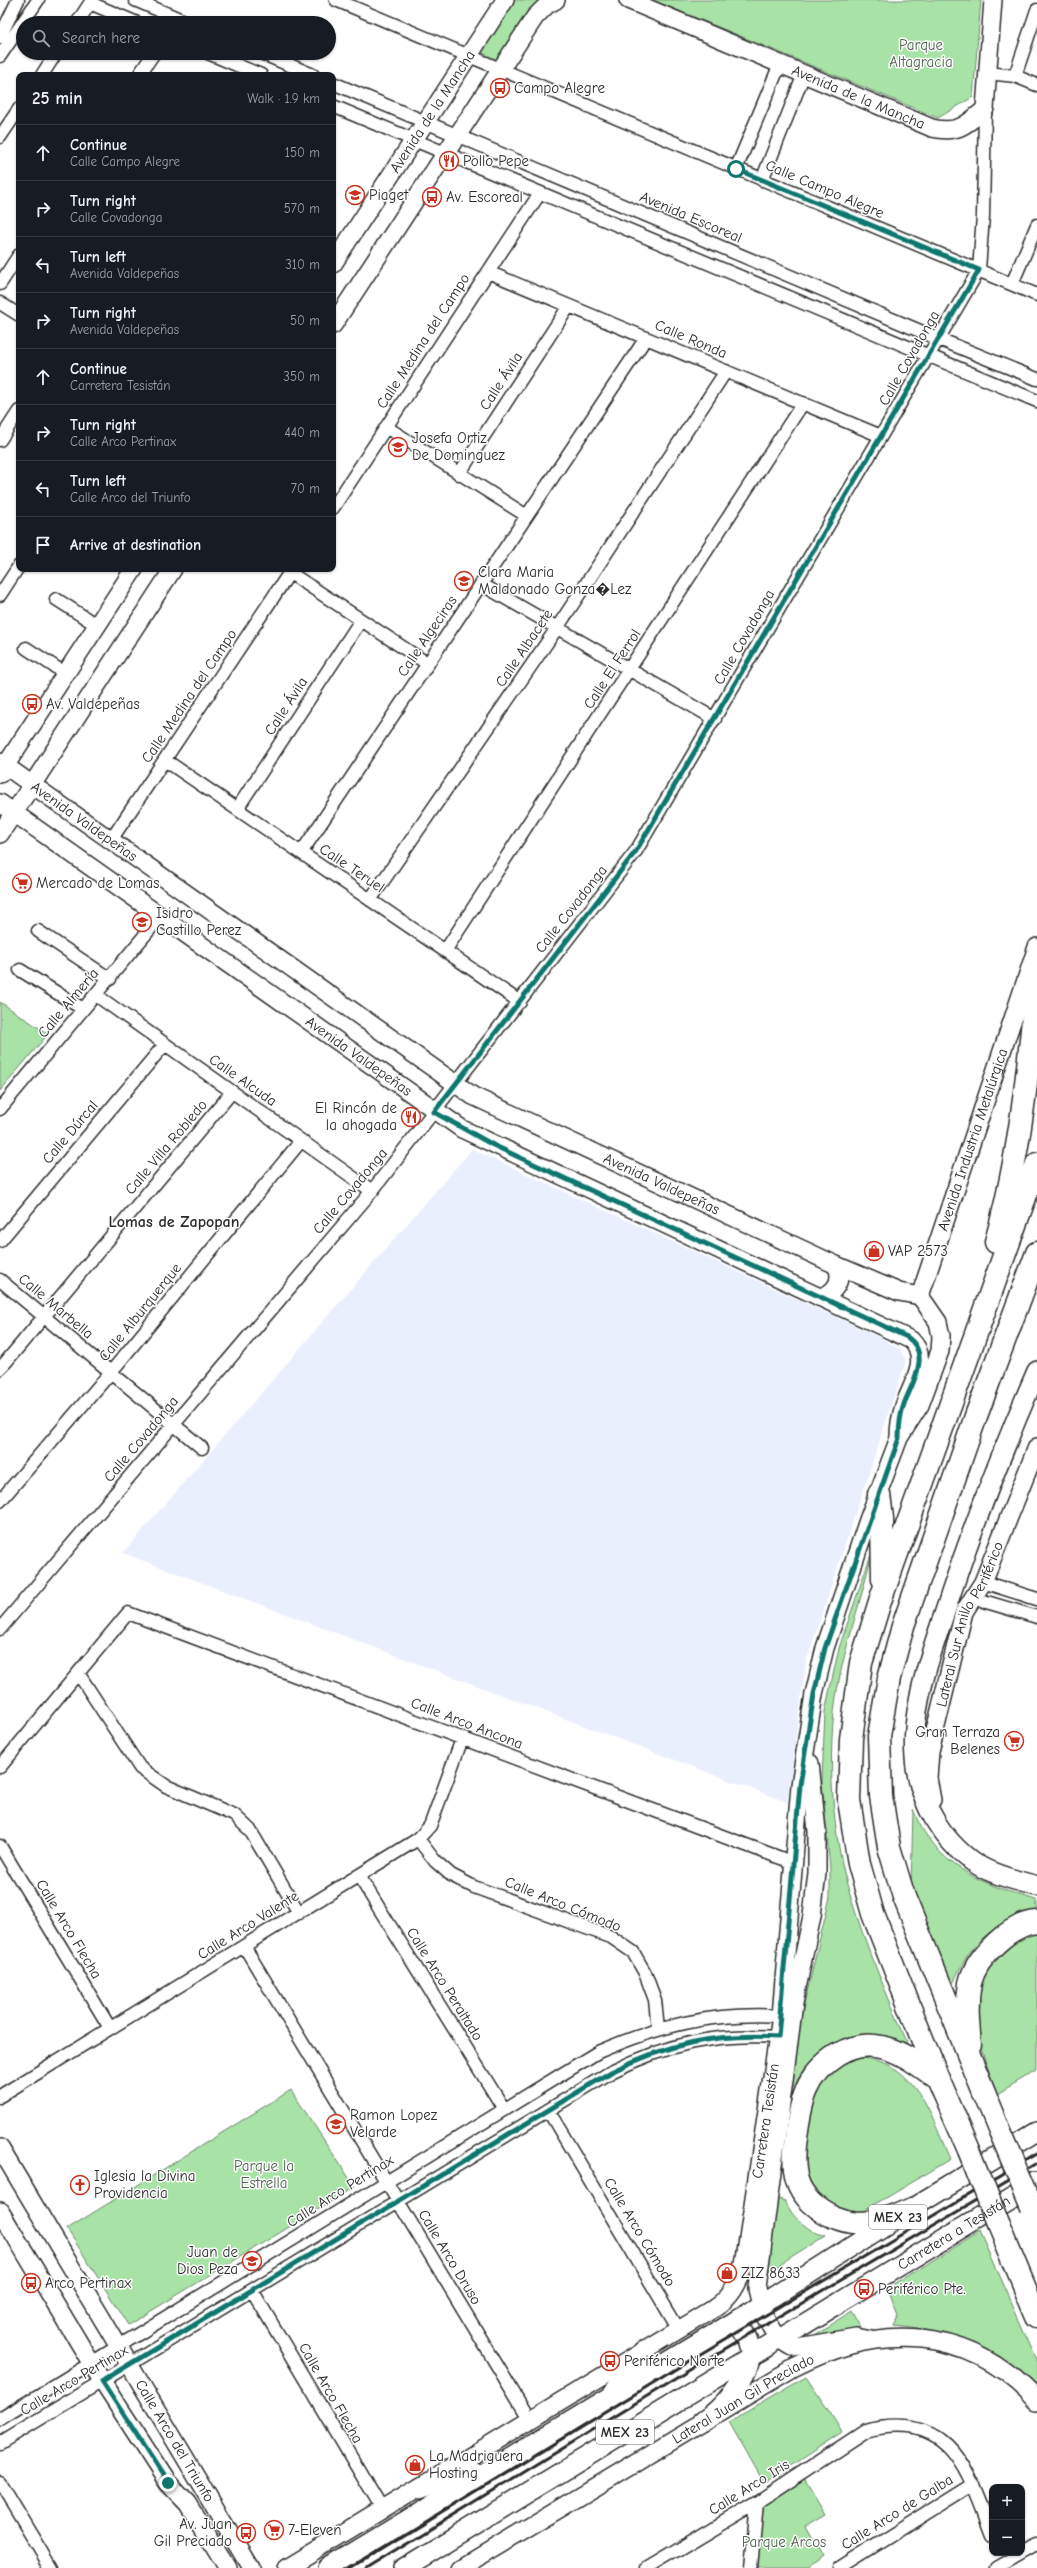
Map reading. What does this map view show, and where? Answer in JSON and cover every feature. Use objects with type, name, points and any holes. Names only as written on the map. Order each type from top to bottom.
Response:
[{"type":"highway","points":[[971,1350],[977,1314],[1016,1159],[1031,1050],[1037,977]]},
{"type":"highway","points":[[1037,1164],[881,1598],[861,1663],[851,1740],[849,1800],[859,1864],[873,1914],[938,2080],[969,2150],[1037,2316]]},
{"type":"highway","points":[[1034,2212],[972,2066],[904,1897],[889,1847],[881,1796],[879,1736],[890,1678],[903,1626],[976,1416],[1035,1260]]},
{"type":"highway","points":[[879,1494],[883,1548],[881,1598]]},
{"type":"highway","points":[[972,2066],[967,2009],[970,1982],[984,1955],[1007,1933],[1037,1922]]},
{"type":"highway","points":[[912,2208],[881,2221],[859,2223],[843,2221],[822,2212],[811,2203],[797,2181],[794,2167],[801,2103],[806,2089],[817,2072],[828,2061],[846,2050],[860,2046],[874,2046],[898,2052],[938,2080]]},
{"type":"main road","points":[[1037,1371],[1005,1447],[961,1565],[917,1703],[914,1749],[921,1789],[932,1816],[958,1849],[982,1868],[1037,1886]]},
{"type":"main road","name":"MEX 23","points":[[328,2568],[737,2320],[912,2208],[1037,2132]]},
{"type":"main road","name":"Carretera a Tesistán","points":[[404,2568],[750,2355],[779,2339],[1035,2183]]},
{"type":"main road","points":[[703,2421],[729,2398],[741,2378],[750,2355],[744,2330],[737,2320]]},
{"type":"main road","points":[[610,2398],[644,2351]]},
{"type":"main road","points":[[420,2488],[466,2475],[510,2458]]},
{"type":"main road","points":[[422,2568],[443,2553],[471,2526]]},
{"type":"street","points":[[0,36],[18,0],[24,6],[35,4]]},
{"type":"street","points":[[135,0],[173,16]]},
{"type":"street","name":"Calle Campo Alegre","points":[[336,0],[1037,295]]},
{"type":"street","name":"Avenida de la Mancha","points":[[336,259],[467,56],[505,0]]},
{"type":"street","points":[[336,320],[535,17],[546,5],[556,0]]},
{"type":"street","name":"Avenida de la Mancha","points":[[628,0],[932,128],[946,131],[956,130],[985,109]]},
{"type":"street","points":[[985,109],[993,0]]},
{"type":"street","points":[[82,16],[91,2],[122,16]]},
{"type":"street","points":[[27,16],[35,4]]},
{"type":"street","points":[[1015,76],[1037,10]]},
{"type":"street","points":[[0,56],[16,32]]},
{"type":"street","points":[[44,72],[52,60]]},
{"type":"street","points":[[141,72],[149,60]]},
{"type":"street","points":[[221,60],[242,72]]},
{"type":"street","points":[[278,60],[306,72]]},
{"type":"street","points":[[736,169],[780,64]]},
{"type":"street","points":[[988,73],[1015,76],[1037,85]]},
{"type":"street","points":[[762,180],[804,74]]},
{"type":"street","name":"Avenida Escoreal","points":[[336,84],[1037,379]]},
{"type":"street","points":[[336,107],[1037,400]]},
{"type":"street","name":"Calle Covadonga","points":[[0,1629],[372,1191],[636,851],[979,270],[983,216],[985,109]]},
{"type":"street","points":[[0,137],[16,113]]},
{"type":"street","name":"Calle Medina del Campo","points":[[336,500],[386,427],[540,193]]},
{"type":"street","points":[[1012,284],[1037,225]]},
{"type":"street","points":[[0,284],[16,260]]},
{"type":"street","name":"Calle Ronda","points":[[488,272],[881,436]]},
{"type":"street","points":[[0,303],[16,312]]},
{"type":"street","name":"Calle Ávila","points":[[459,474],[569,306]]},
{"type":"street","name":"Calle Algeciras","points":[[301,853],[646,338]]},
{"type":"street","name":"Calle Albacete","points":[[370,900],[557,628],[726,371]]},
{"type":"street","name":"Calle El Ferrol","points":[[445,951],[631,670],[803,403]]},
{"type":"street","points":[[0,440],[16,416]]},
{"type":"street","points":[[386,427],[527,516]]},
{"type":"street","points":[[0,595],[16,571]]},
{"type":"street","points":[[2,767],[98,626],[131,572]]},
{"type":"street","points":[[0,834],[171,572]]},
{"type":"street","name":"Calle Medina del Campo","points":[[111,840],[290,572]]},
{"type":"street","points":[[292,572],[361,620],[428,664]]},
{"type":"street","points":[[481,584],[715,719]]},
{"type":"street","points":[[56,599],[98,626]]},
{"type":"street","name":"Calle Ávila","points":[[237,809],[361,620]]},
{"type":"street","points":[[26,648],[66,674]]},
{"type":"street","name":"Calle Teruel","points":[[165,760],[520,1002]]},
{"type":"street","name":"Avenida Valdepeñas","points":[[2,767],[32,784],[455,1084],[494,1108],[836,1265],[899,1292],[920,1296]]},
{"type":"street","name":"Avenida Valdepeñas","points":[[0,802],[434,1112],[493,1145],[907,1337],[918,1349],[920,1361],[902,1413],[899,1438]]},
{"type":"street","name":"Calle Almería","points":[[0,1109],[160,917]]},
{"type":"street","points":[[38,932],[110,978]]},
{"type":"street","name":"Avenida Industria Metalúrgica","points":[[920,1296],[1037,947]]},
{"type":"street","points":[[20,970],[83,1009]]},
{"type":"street","name":"Calle Alcuda","points":[[96,995],[372,1191]]},
{"type":"street","name":"Calle Dúrcal","points":[[0,1241],[165,1044]]},
{"type":"street","name":"Calle Villa Robledo","points":[[0,1368],[232,1092]]},
{"type":"street","name":"Calle Alburquerque","points":[[0,1501],[111,1372],[301,1141]]},
{"type":"street","points":[[819,1297],[830,1294],[837,1286],[839,1275],[836,1265]]},
{"type":"street","name":"Calle Marbella","points":[[0,1280],[202,1448]]},
{"type":"street","points":[[899,1438],[920,1405],[941,1343],[938,1322],[920,1296]]},
{"type":"street","name":"Carretera Tesistán","points":[[286,2568],[383,2511],[679,2330],[720,2304],[738,2283],[744,2265],[781,2016],[800,1785],[807,1737],[825,1648],[899,1438]]},
{"type":"street","name":"Lateral Sur Anillo Periférico","points":[[958,1849],[936,1814],[930,1790],[928,1765],[934,1731],[964,1612],[983,1582],[1037,1447]]},
{"type":"street","points":[[983,1582],[1037,1599]]},
{"type":"street","points":[[973,1598],[1037,1617]]},
{"type":"street","name":"Calle Arco Ancona","points":[[78,1673],[128,1613],[794,1863]]},
{"type":"street","points":[[0,1767],[78,1673],[140,1768],[166,1786],[234,1815],[250,1830],[299,1913]]},
{"type":"street","points":[[807,1737],[817,1831],[817,1873],[812,1916],[794,2003],[757,2288],[760,2305],[765,2318],[779,2339],[792,2348],[856,2337],[871,2340]]},
{"type":"street","name":"Calle Arco Valente","points":[[0,2096],[418,1839],[430,1826],[462,1739]]},
{"type":"street","name":"Calle Arco Cómodo","points":[[418,1839],[435,1861],[451,1875],[474,1887],[611,1937],[633,1952],[645,1973],[655,2000],[658,2028]]},
{"type":"street","name":"Calle Arco Flecha","points":[[0,1846],[110,2028]]},
{"type":"street","name":"Calle Arco Peraltado","points":[[359,1876],[504,2109]]},
{"type":"street","name":"Calle Arco Druso","points":[[244,1946],[530,2420]]},
{"type":"street","name":"Calle Arco Pertinax","points":[[0,2419],[598,2052],[658,2028],[693,2020],[736,2015],[781,2016]]},
{"type":"street","name":"Calle Arco Pertinax","points":[[0,2444],[129,2364],[611,2072],[669,2047],[696,2040],[736,2036],[778,2037]]},
{"type":"street","name":"Calle Arco Cómodo","points":[[548,2110],[679,2330]]},
{"type":"street","name":"Calle Arco del Triunfo","points":[[0,2148],[251,2568]]},
{"type":"street","name":"Calle Arco del Triunfo","points":[[0,2211],[102,2381],[168,2483],[188,2504],[226,2568]]},
{"type":"street","name":"Calle Arco Flecha","points":[[252,2290],[383,2511]]},
{"type":"street","name":"Lateral Juan Gil Preciado","points":[[461,2568],[703,2421],[821,2354],[871,2340],[908,2337],[938,2340],[982,2357],[1006,2372],[1037,2401]]},
{"type":"street","name":"Calle Arco Iris","points":[[647,2568],[757,2502],[865,2431],[905,2426],[926,2430],[944,2440],[959,2458],[972,2484]]},
{"type":"street","points":[[0,2483],[51,2568]]},
{"type":"street","points":[[972,2484],[989,2526]]},
{"type":"street","name":"Calle Arco de Galba","points":[[839,2568],[972,2484]]},
{"type":"street","points":[[751,2568],[757,2502]]},
{"type":"street","points":[[1000,2556],[1002,2567],[1037,2545]]},
{"type":"shaded area","points":[[472,1149],[879,1337],[900,1349],[906,1361],[806,1662],[787,1802],[123,1553]]},
{"type":"green space","points":[[512,0],[545,0],[497,60],[479,51]]},
{"type":"green space","name":"Parque Altagracia","points":[[653,0],[981,0],[973,97],[938,118]]},
{"type":"green space","points":[[0,1002],[48,1034],[0,1091]]},
{"type":"green space","points":[[872,1551],[840,1673],[837,1691],[832,1741],[833,1794],[839,1847],[850,1895],[869,1951],[907,2042],[903,2047],[851,2046],[836,2048],[824,2052],[812,2060],[801,2073],[791,2092],[802,2013],[830,1897],[830,1869],[822,1781],[825,1711],[839,1648]]},
{"type":"green space","points":[[913,1809],[922,1829],[947,1859],[980,1880],[1037,1900],[1037,1913],[1019,1918],[991,1932],[971,1950],[963,1962],[949,1994],[911,1888]]},
{"type":"green space","points":[[1037,1933],[1037,2070],[997,2094],[977,2037],[977,1981],[984,1967],[1018,1938]]},
{"type":"green space","points":[[855,2058],[875,2060],[892,2067],[906,2078],[918,2091],[927,2107],[950,2159],[862,2212],[844,2210],[829,2205],[809,2186],[800,2157],[806,2102],[827,2072]]},
{"type":"green space","name":"Parque la Estrella","points":[[291,2090],[355,2187],[128,2325],[67,2229]]},
{"type":"green space","points":[[775,2198],[785,2201],[792,2214],[801,2223],[826,2236],[764,2275]]},
{"type":"green space","points":[[980,2231],[1037,2360],[1037,2388],[1006,2362],[972,2344],[935,2332],[895,2326],[897,2315],[887,2289]]},
{"type":"green space","points":[[852,2311],[860,2327],[804,2341]]},
{"type":"green space","points":[[806,2377],[843,2432],[764,2484],[729,2422]]},
{"type":"green space","name":"Parque Arcos","points":[[804,2478],[825,2513],[805,2525],[823,2557],[809,2568],[756,2568],[761,2506]]},
{"type":"railway","points":[[351,2568],[697,2356],[1037,2154]]},
{"type":"railway","points":[[367,2568],[701,2363],[1037,2164]]},
{"type":"place","name":"Campo Alegre","points":[[500,88]]},
{"type":"place","name":"Pollo Pepe","points":[[449,161]]},
{"type":"place","name":"Piaget","points":[[355,195]]},
{"type":"place","name":"Av. Escoreal","points":[[432,197]]},
{"type":"place","name":"Josefa Ortiz De Dominguez","points":[[398,447]]},
{"type":"place","name":"Clara Maria Maldonado Gonza�Lez","points":[[464,581]]},
{"type":"place","name":"Av. Valdepeñas","points":[[32,704]]},
{"type":"place","name":"Mercado de Lomas","points":[[22,883]]},
{"type":"place","name":"Isidro Castillo Perez","points":[[142,922]]},
{"type":"place","name":"El Rincón de la ahogada","points":[[411,1117]]},
{"type":"place","name":"VAP 2573","points":[[874,1251]]},
{"type":"place","name":"Gran Terraza Belenes","points":[[1014,1741]]},
{"type":"place","name":"Ramon Lopez Velarde","points":[[336,2124]]},
{"type":"place","name":"Iglesia la Divina Providencia","points":[[80,2185]]},
{"type":"place","name":"Juan de Dios Peza","points":[[252,2261]]},
{"type":"place","name":"ZIZ 8633","points":[[727,2273]]},
{"type":"place","name":"Arco Pertinax","points":[[31,2283]]},
{"type":"place","name":"Periférico Pte.","points":[[864,2289]]},
{"type":"place","name":"Periférico Norte","points":[[610,2361]]},
{"type":"place","name":"La Madriguera Hosting","points":[[415,2465]]},
{"type":"place","name":"7-Eleven","points":[[274,2530]]},
{"type":"place","name":"Av. Juan Gil Preciado","points":[[246,2533]]},
{"type":"district","name":"Lomas de Zapopan","points":[[174,1221]]},
{"type":"route","points":[[168,2483],[102,2381],[576,2092],[642,2056],[696,2040],[736,2036],[778,2037],[800,1785],[814,1694],[825,1648],[844,1596],[868,1520],[899,1438],[900,1421],[904,1405],[919,1367],[920,1361],[918,1349],[907,1337],[493,1145],[434,1112],[636,851],[979,270],[736,169]]}]
